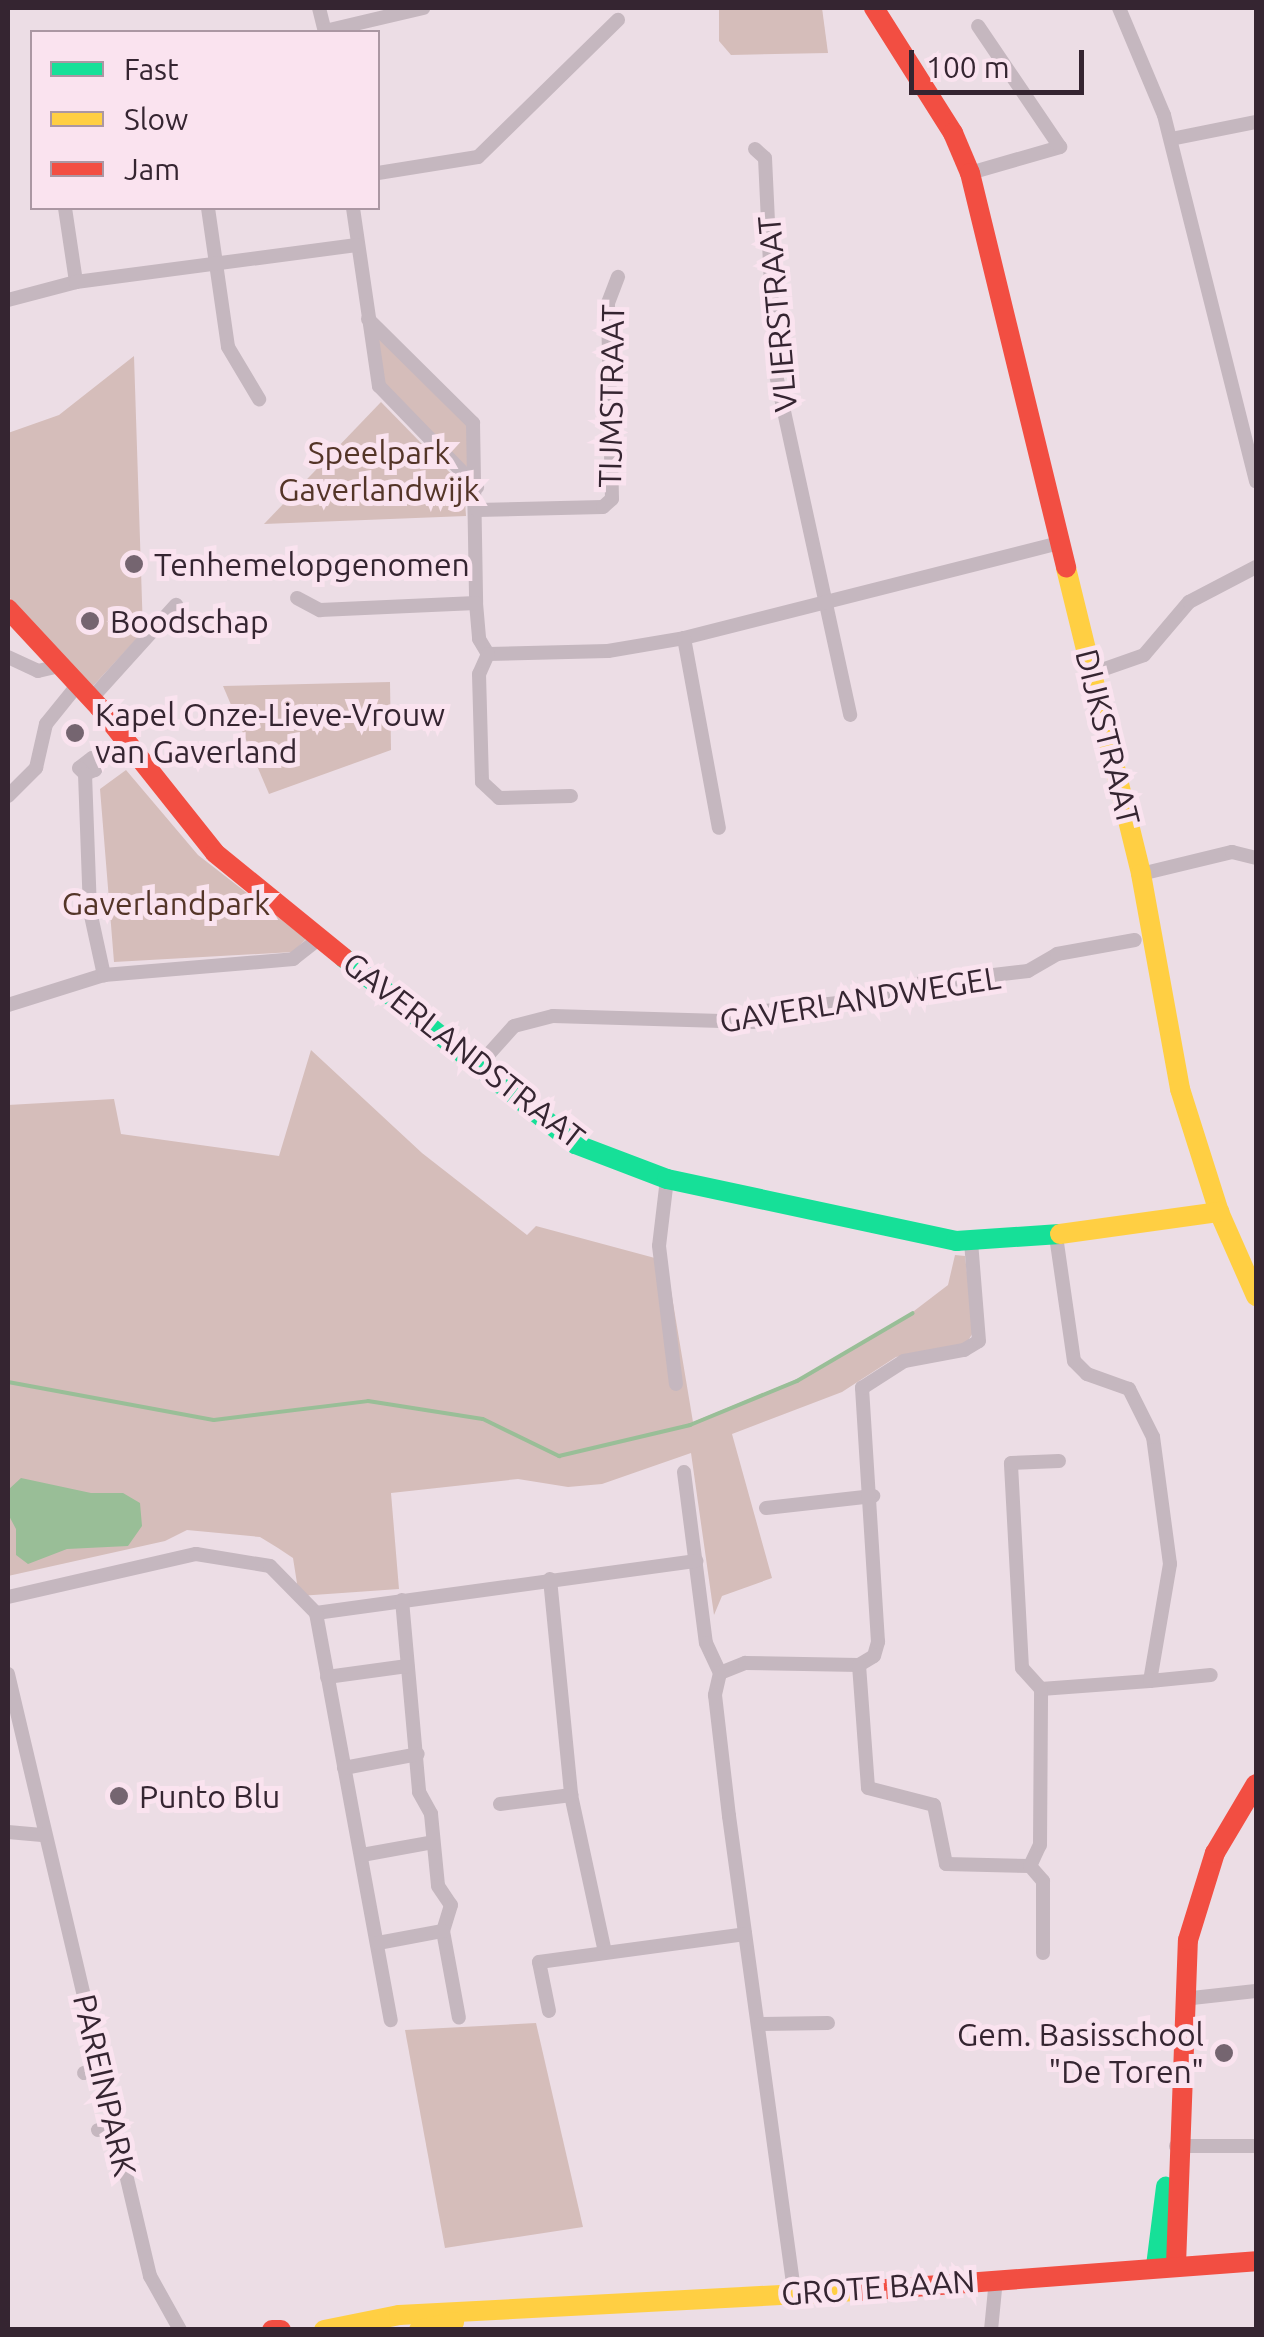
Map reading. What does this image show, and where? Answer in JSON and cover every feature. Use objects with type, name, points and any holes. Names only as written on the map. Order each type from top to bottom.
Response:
[{"type":"main road","name":"DIJKSTRAAT","points":[[874,8],[970,173],[1141,874],[1180,1089],[1219,1212],[1256,1296]]},
{"type":"main road","name":"GAVERLANDSTRAAT","points":[[8,609],[83,693],[196,833],[575,1144],[667,1179],[971,1241],[1056,1236],[1219,1212]]},
{"type":"main road","points":[[1166,2265],[1183,1999],[1204,1880],[1256,1784]]},
{"type":"main road","name":"GROTE BAAN","points":[[324,2330],[500,2313],[1256,2260]]},
{"type":"main road","points":[[272,2330],[281,2330]]},
{"type":"street","points":[[333,30],[423,8]]},
{"type":"street","points":[[1119,8],[1171,139],[1256,482]]},
{"type":"street","points":[[380,173],[478,157],[618,20]]},
{"type":"street","points":[[970,173],[1060,146],[978,26]]},
{"type":"street","points":[[1171,139],[1256,122]]},
{"type":"street","name":"VLIERSTRAAT","points":[[755,149],[765,158],[775,370],[850,715]]},
{"type":"street","points":[[65,210],[76,282]]},
{"type":"street","points":[[208,210],[228,348],[259,399]]},
{"type":"street","points":[[353,210],[373,370],[384,392],[477,488]]},
{"type":"street","points":[[8,300],[76,282],[357,245]]},
{"type":"street","name":"TIJMSTRAAT","points":[[477,510],[604,508],[612,499],[608,303],[618,277]]},
{"type":"street","points":[[368,319],[474,423],[476,604],[485,651],[480,674],[482,782],[499,798],[571,796]]},
{"type":"street","points":[[485,651],[608,652],[684,638],[1059,543]]},
{"type":"street","points":[[1093,674],[1144,655],[1190,602],[1256,567]]},
{"type":"street","points":[[297,598],[320,610],[476,604]]},
{"type":"street","points":[[8,796],[36,768],[46,724],[176,605]]},
{"type":"street","points":[[684,638],[719,828]]},
{"type":"street","points":[[8,657],[38,670],[59,666]]},
{"type":"street","points":[[86,774],[90,911],[104,975]]},
{"type":"street","points":[[1141,874],[1232,852],[1256,858]]},
{"type":"street","points":[[8,1005],[104,975],[293,959],[321,936]]},
{"type":"street","name":"GAVERLANDWEGEL","points":[[479,1066],[514,1026],[553,1016],[755,1022],[765,1011],[910,995],[917,984],[1028,972],[1057,954],[1135,940]]},
{"type":"street","points":[[667,1179],[659,1246],[676,1384]]},
{"type":"street","points":[[1056,1236],[1074,1361],[1136,1396],[1158,1455],[1170,1564],[1150,1681]]},
{"type":"street","points":[[720,1673],[744,1663],[859,1665],[874,1656],[878,1642],[873,1496],[862,1388],[904,1361],[964,1350],[979,1341],[971,1241]]},
{"type":"street","points":[[1030,1866],[1040,1845],[1041,1690],[1022,1668],[1010,1464],[1058,1461]]},
{"type":"street","points":[[684,1472],[706,1643],[720,1673],[715,1695],[794,2292]]},
{"type":"street","points":[[766,1508],[873,1496]]},
{"type":"street","points":[[8,1597],[205,1554],[270,1566],[316,1612],[391,2020]]},
{"type":"street","points":[[316,1612],[696,1561]]},
{"type":"street","points":[[550,1578],[571,1796],[606,1952]]},
{"type":"street","points":[[402,1600],[419,1792],[431,1814],[429,1843],[438,1886],[452,1905],[443,1931],[460,2018]]},
{"type":"street","points":[[859,1665],[868,1788],[934,1806],[938,1850],[952,1867],[1030,1866]]},
{"type":"street","points":[[327,1678],[407,1666]]},
{"type":"street","name":"PAREINPARK","points":[[8,1674],[150,2276],[180,2330]]},
{"type":"street","points":[[1041,1690],[1212,1676]]},
{"type":"street","points":[[344,1768],[418,1754]]},
{"type":"street","points":[[500,1804],[571,1796]]},
{"type":"street","points":[[8,1832],[45,1835]]},
{"type":"street","points":[[362,1855],[429,1843]]},
{"type":"street","points":[[1030,1866],[1043,1882],[1043,1953]]},
{"type":"street","points":[[378,1943],[443,1931]]},
{"type":"street","points":[[549,2011],[540,1962],[745,1934]]},
{"type":"street","points":[[1183,1999],[1256,1990]]},
{"type":"street","points":[[761,2024],[828,2023]]},
{"type":"street","points":[[84,2073],[100,2068]]},
{"type":"street","points":[[98,2130],[114,2126]]},
{"type":"street","points":[[1176,2146],[1256,2146]]},
{"type":"street","points":[[124,2241],[141,2237]]},
{"type":"street","points":[[991,2330],[996,2279]]},
{"type":"green space","points":[[719,8],[822,8],[828,53],[731,55],[719,41]]},
{"type":"green space","points":[[373,335],[384,338],[471,427],[468,472],[383,385]]},
{"type":"green space","points":[[134,356],[143,632],[92,687],[8,596],[8,433],[59,415]]},
{"type":"green space","name":"Speelpark Gaverlandwijk","points":[[381,402],[464,487],[466,516],[264,524]]},
{"type":"green space","points":[[390,682],[391,750],[269,794],[223,686]]},
{"type":"green space","name":"Gaverlandpark","points":[[126,770],[198,855],[306,939],[293,952],[114,962],[100,789]]},
{"type":"green space","points":[[311,1050],[422,1153],[527,1235],[536,1226],[666,1261],[693,1422],[800,1378],[914,1311],[948,1285],[955,1255],[965,1256],[974,1331],[966,1344],[896,1357],[842,1392],[732,1434],[772,1578],[722,1596],[714,1615],[691,1453],[602,1484],[568,1487],[518,1479],[391,1493],[399,1589],[299,1596],[293,1558],[260,1537],[187,1530],[165,1541],[8,1576],[8,1105],[114,1099],[121,1134],[279,1156]]},
{"type":"green space","points":[[536,2023],[583,2227],[445,2248],[405,2030]]},
{"type":"shaded area","points":[[21,1478],[91,1493],[123,1493],[140,1503],[142,1526],[128,1546],[67,1549],[28,1564],[16,1555],[16,1529],[8,1514],[8,1490]]},
{"type":"waterway","points":[[8,1382],[214,1420],[368,1401],[483,1419],[559,1456],[690,1425],[797,1381],[913,1313]]},
{"type":"traffic: fast","points":[[344,958],[575,1144],[667,1179],[956,1241],[1060,1234]]},
{"type":"traffic: fast","points":[[1156,2266],[1166,2187]]},
{"type":"traffic: slow","points":[[1066,568],[1141,874],[1180,1089],[1219,1212],[1256,1296]]},
{"type":"traffic: slow","points":[[1060,1234],[1219,1212]]},
{"type":"traffic: slow","points":[[324,2330],[399,2315],[860,2291]]},
{"type":"traffic: slow","points":[[419,2330],[454,2322]]},
{"type":"traffic: jam","points":[[874,8],[953,133],[970,173],[1066,568]]},
{"type":"traffic: jam","points":[[8,609],[99,707],[215,853],[344,958]]},
{"type":"traffic: jam","points":[[1176,2265],[1188,1940],[1215,1853],[1256,1784]]},
{"type":"traffic: jam","points":[[860,2291],[1256,2261]]},
{"type":"traffic: jam","points":[[272,2330],[281,2330]]},
{"type":"place","name":"Tenhemelopgenomen","points":[[134,564]]},
{"type":"place","name":"Boodschap","points":[[90,621]]},
{"type":"place","name":"Kapel Onze-Lieve-Vrouw van Gaverland","points":[[75,733]]},
{"type":"place","name":"Punto Blu","points":[[119,1796]]},
{"type":"place","name":"Gem. Basisschool \"De Toren\"","points":[[1224,2053]]}]
